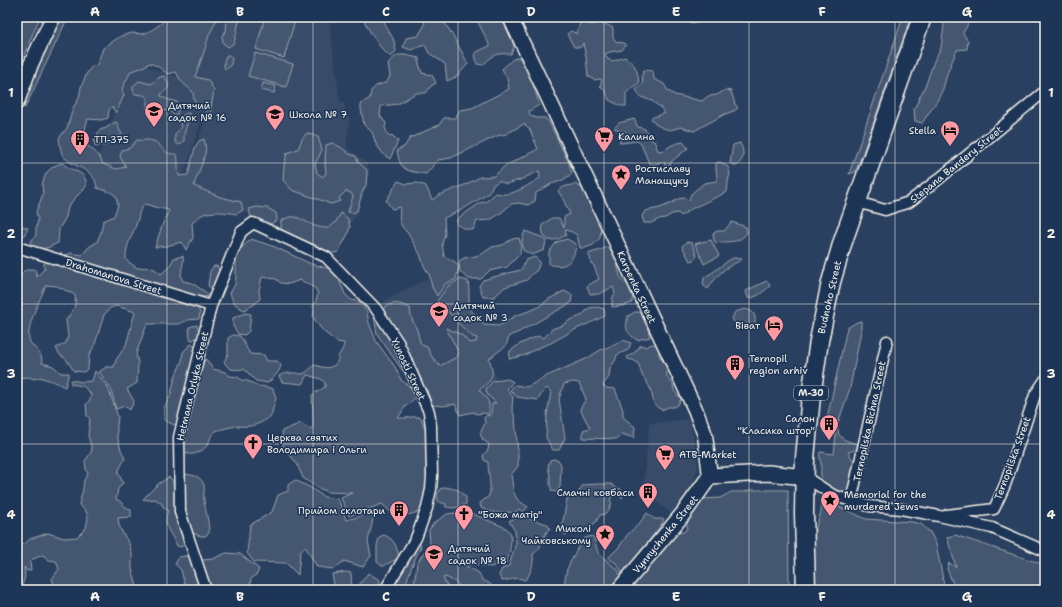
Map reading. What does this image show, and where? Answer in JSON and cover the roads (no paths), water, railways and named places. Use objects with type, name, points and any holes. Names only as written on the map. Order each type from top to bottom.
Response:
[{"type":"highway","name":"Budnoho Street","points":[[806,590],[804,513],[805,458],[811,396],[819,341],[831,282],[843,242],[922,17]]},
{"type":"main road","points":[[17,102],[31,64],[53,17]]},
{"type":"main road","name":"Karpenka Street","points":[[510,17],[695,409],[704,435],[710,476]]},
{"type":"main road","points":[[710,476],[768,474],[805,477]]},
{"type":"main road","name":"Vynnychenka Street","points":[[619,590],[683,514],[710,476]]},
{"type":"street","name":"Stepana Bandery Street","points":[[856,202],[885,210],[909,202],[1045,91]]},
{"type":"street","name":"Yunosti Street","points":[[241,232],[253,223],[326,257],[376,309],[398,342],[429,412],[431,426],[432,476],[427,508],[416,538],[385,590]]},
{"type":"street","name":"Hetmana Orlyka Street","points":[[206,590],[180,512],[179,437],[211,306],[241,232]]},
{"type":"street","name":"Drahomanova Street","points":[[17,247],[211,306]]},
{"type":"street","name":"Ternopilska Bichna Street","points":[[851,501],[887,341]]},
{"type":"street","name":"Ternopilska Street","points":[[939,516],[994,509],[1005,485],[1035,395],[1045,380]]},
{"type":"street","points":[[805,477],[833,495],[851,501],[869,506],[901,509],[939,516],[992,528],[1045,551]]},
{"type":"place","name":"Дитячий садок № 16","points":[[154,128]]},
{"type":"place","name":"Школа № 7","points":[[275,131]]},
{"type":"place","name":"Stella","points":[[950,147]]},
{"type":"place","name":"Калина","points":[[604,153]]},
{"type":"place","name":"ТП-375","points":[[80,156]]},
{"type":"place","name":"Ростиславу Манащуку","points":[[621,191]]},
{"type":"place","name":"Дитячий садок № 3","points":[[439,328]]},
{"type":"place","name":"Віват","points":[[774,342]]},
{"type":"place","name":"Ternopil region arhiv","points":[[735,381]]},
{"type":"place","name":"Салон \"Класика штор\"","points":[[829,441]]},
{"type":"place","name":"Церква святих Володимира і Ольги","points":[[253,460]]},
{"type":"place","name":"ATB-Market","points":[[665,471]]},
{"type":"place","name":"Смачні ковбаси","points":[[648,509]]},
{"type":"place","name":"Memorial for the murdered Jews","points":[[830,517]]},
{"type":"place","name":"Прийом склотари","points":[[399,527]]},
{"type":"place","name":"\"Божа матір\"","points":[[464,531]]},
{"type":"place","name":"Миколі Чайковському","points":[[605,551]]},
{"type":"place","name":"Дитячий садок № 18","points":[[434,571]]}]
